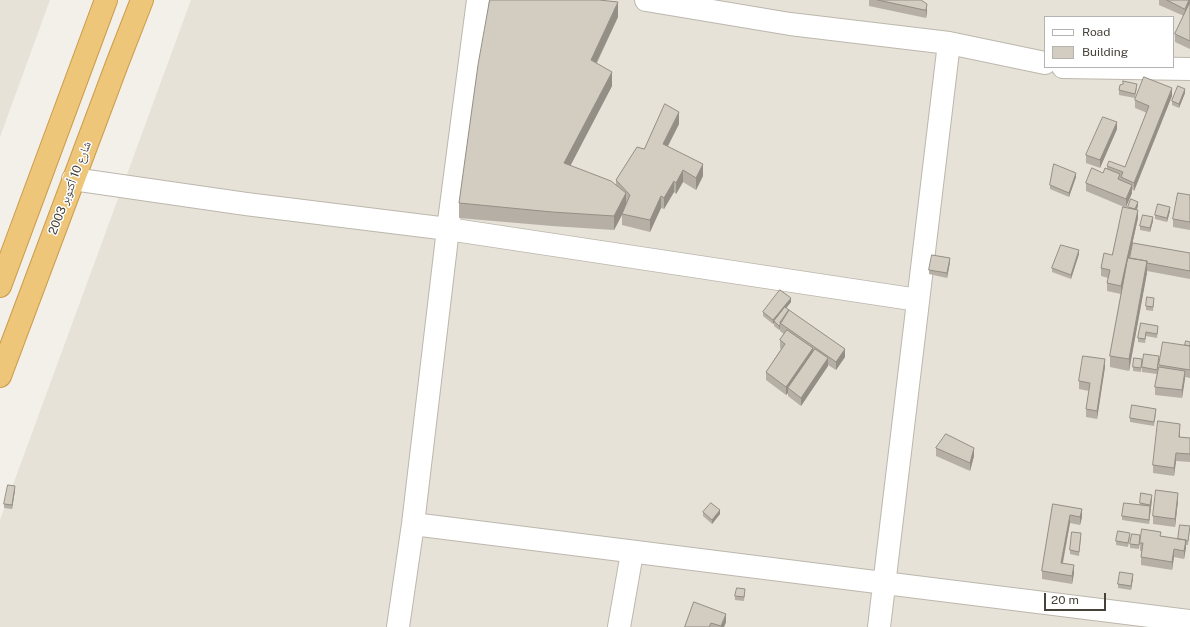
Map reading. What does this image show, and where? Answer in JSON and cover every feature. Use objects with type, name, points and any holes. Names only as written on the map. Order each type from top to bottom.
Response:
[{"type":"highway","points":[[0,286],[106,0]]},
{"type":"highway","name":"شارع 10 أكتوبر 2003","points":[[0,376],[73,179],[142,0]]},
{"type":"street","points":[[398,627],[413,524],[448,229],[478,0]]},
{"type":"street","points":[[646,0],[790,24],[949,43],[1044,63]]},
{"type":"street","points":[[879,627],[949,43]]},
{"type":"street","points":[[1126,68],[1190,69]]},
{"type":"street","points":[[73,179],[246,204],[448,229],[918,300]]},
{"type":"street","points":[[413,524],[632,553],[885,582],[1190,620]]},
{"type":"street","points":[[619,627],[632,553]]},
{"type":"shaded area","points":[[0,0],[50,0],[0,137]]},
{"type":"shaded area","points":[[191,0],[1190,0],[1190,627],[0,627],[0,520]]},
{"type":"building","points":[[490,0],[599,0],[618,2],[591,60],[612,72],[564,163],[611,181],[626,193],[614,216],[459,203],[478,65]]},
{"type":"building","points":[[878,0],[921,0],[927,4],[926,10]]},
{"type":"building","points":[[1167,0],[1189,0],[1185,9]]},
{"type":"building","points":[[1190,2],[1190,41],[1175,34]]},
{"type":"building","points":[[1144,77],[1172,88],[1134,183],[1121,177],[1123,172],[1107,166],[1109,161],[1125,167],[1149,106],[1135,100]]},
{"type":"building","points":[[1123,81],[1137,84],[1135,94],[1119,90],[1120,85],[1123,84]]},
{"type":"building","points":[[1178,86],[1185,89],[1179,104],[1172,101]]},
{"type":"building","points":[[665,104],[679,112],[663,144],[703,164],[696,178],[683,170],[676,183],[674,181],[664,198],[661,196],[650,220],[622,214],[630,195],[616,180],[637,147],[644,149]]},
{"type":"building","points":[[1103,117],[1117,122],[1100,160],[1086,155]]},
{"type":"building","points":[[1054,164],[1076,173],[1069,193],[1050,185]]},
{"type":"building","points":[[1092,168],[1103,173],[1105,168],[1120,174],[1118,179],[1132,185],[1126,199],[1086,183]]},
{"type":"building","points":[[1178,193],[1190,195],[1190,222],[1173,219]]},
{"type":"building","points":[[1131,199],[1138,202],[1135,209],[1128,207]]},
{"type":"building","points":[[1158,204],[1170,207],[1167,218],[1155,215]]},
{"type":"building","points":[[1123,207],[1138,210],[1121,286],[1107,283],[1110,270],[1101,268],[1104,253],[1112,255]]},
{"type":"building","points":[[1143,215],[1153,217],[1150,228],[1140,226]]},
{"type":"building","points":[[1133,243],[1190,253],[1190,271],[1147,263],[1147,261],[1130,258]]},
{"type":"building","points":[[1061,245],[1079,250],[1071,275],[1052,268]]},
{"type":"building","points":[[932,255],[950,258],[947,273],[929,270]]},
{"type":"building","points":[[1128,258],[1147,261],[1129,359],[1110,356]]},
{"type":"building","points":[[780,290],[791,298],[773,320],[763,312]]},
{"type":"building","points":[[1147,297],[1154,298],[1153,307],[1146,306]]},
{"type":"building","points":[[785,307],[789,310],[779,326],[774,321]]},
{"type":"building","points":[[789,310],[845,349],[836,362],[780,323]]},
{"type":"building","points":[[1141,323],[1158,326],[1157,334],[1146,332],[1145,339],[1138,338]]},
{"type":"building","points":[[787,330],[813,348],[786,387],[766,372],[785,344],[780,340]]},
{"type":"building","points":[[1186,341],[1190,342],[1190,346],[1185,345]]},
{"type":"building","points":[[1163,342],[1190,346],[1190,370],[1159,365]]},
{"type":"building","points":[[815,349],[828,358],[801,398],[788,388]]},
{"type":"building","points":[[1144,354],[1159,356],[1157,370],[1142,367]]},
{"type":"building","points":[[1083,356],[1105,359],[1097,411],[1086,409],[1090,383],[1079,381]]},
{"type":"building","points":[[1134,358],[1142,359],[1141,368],[1133,367]]},
{"type":"building","points":[[1159,367],[1185,371],[1182,390],[1155,387]]},
{"type":"building","points":[[1132,405],[1156,409],[1154,422],[1130,418]]},
{"type":"building","points":[[1158,421],[1180,424],[1179,437],[1190,438],[1190,454],[1176,453],[1174,468],[1153,465]]},
{"type":"building","points":[[946,434],[974,448],[970,463],[936,448]]},
{"type":"building","points":[[8,485],[15,486],[12,505],[4,504]]},
{"type":"building","points":[[1156,490],[1178,493],[1175,519],[1153,516]]},
{"type":"building","points":[[1141,493],[1152,495],[1150,505],[1140,503]]},
{"type":"building","points":[[711,503],[720,510],[712,520],[703,512]]},
{"type":"building","points":[[1124,503],[1150,506],[1149,520],[1122,516]]},
{"type":"building","points":[[1053,504],[1082,509],[1080,517],[1070,515],[1061,563],[1074,565],[1072,576],[1042,571]]},
{"type":"building","points":[[1180,525],[1190,526],[1188,541],[1178,539]]},
{"type":"building","points":[[1142,529],[1161,532],[1160,536],[1186,540],[1184,551],[1174,549],[1172,562],[1141,557],[1143,543],[1140,543]]},
{"type":"building","points":[[1118,531],[1130,533],[1128,543],[1116,541]]},
{"type":"building","points":[[1072,532],[1081,533],[1079,552],[1070,550]]},
{"type":"building","points":[[1132,534],[1140,535],[1139,545],[1130,544]]},
{"type":"building","points":[[1120,572],[1133,574],[1131,586],[1118,584]]},
{"type":"building","points":[[737,588],[745,589],[744,597],[735,596]]},
{"type":"building","points":[[694,602],[726,614],[721,626],[711,623],[709,627],[685,627]]}]
